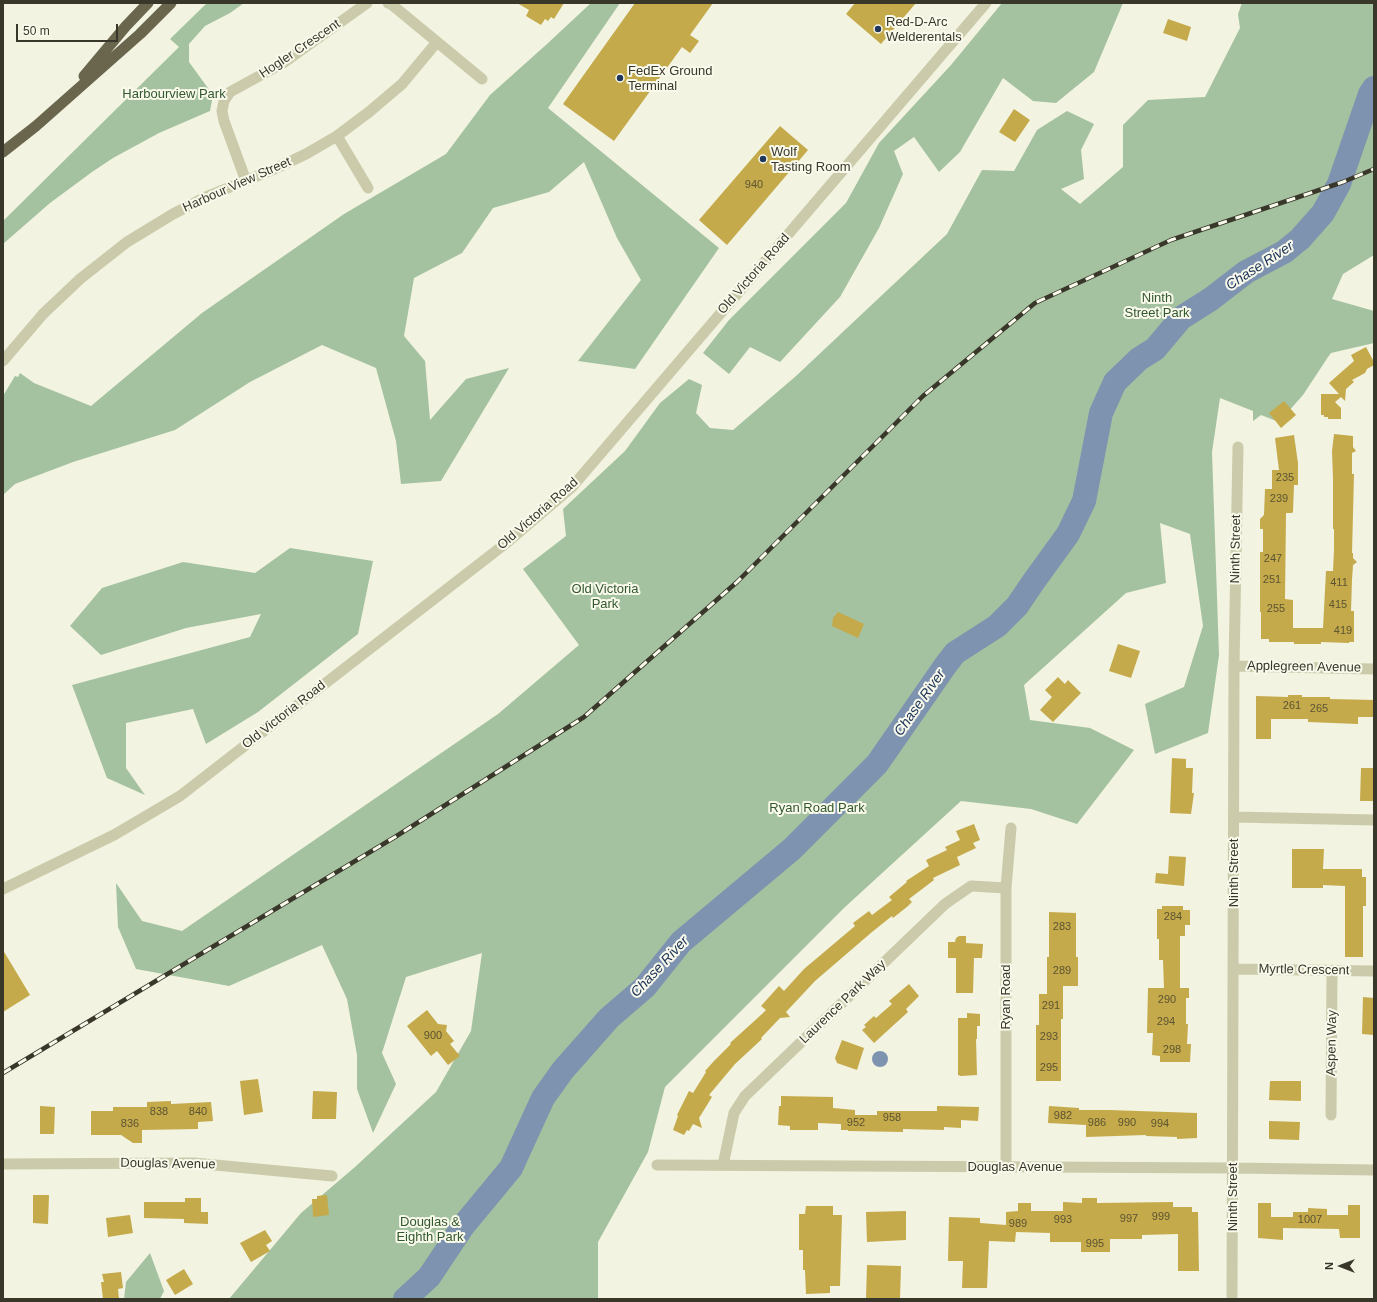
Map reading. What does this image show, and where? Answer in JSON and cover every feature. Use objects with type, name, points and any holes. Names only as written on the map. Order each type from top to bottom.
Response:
[{"type":"highway","points":[[59,105],[126,26],[148,3]]},
{"type":"highway","points":[[3,152],[36,126],[140,34],[171,3]]},
{"type":"street","name":"Hogler Crescent","points":[[246,181],[224,121],[222,111],[224,101],[230,92],[284,63],[367,3]]},
{"type":"street","points":[[388,3],[482,79]]},
{"type":"street","name":"Old Victoria Road","points":[[3,889],[114,835],[180,796],[505,544],[572,487],[986,3]]},
{"type":"street","name":"Harbour View Street","points":[[3,362],[43,314],[80,279],[127,242],[173,214],[208,196],[272,170],[306,154],[336,136],[369,112],[402,84],[437,42]]},
{"type":"street","points":[[336,136],[368,188]]},
{"type":"street","name":"Ninth Street","points":[[1232,1299],[1234,666],[1238,447]]},
{"type":"street","name":"Applegreen Avenue","points":[[1234,666],[1374,668]]},
{"type":"street","points":[[1234,817],[1374,820]]},
{"type":"street","name":"Ryan Road","points":[[1006,1167],[1006,888],[1011,828]]},
{"type":"street","name":"Laurence Park Way","points":[[723,1165],[734,1113],[745,1096],[945,904],[971,886],[1006,888]]},
{"type":"street","name":"Myrtle Crescent","points":[[1233,969],[1332,971],[1374,970]]},
{"type":"street","name":"Aspen Way","points":[[1331,1115],[1332,971]]},
{"type":"street","name":"Douglas Avenue","points":[[3,1164],[194,1163],[332,1176]]},
{"type":"street","name":"Douglas Avenue","points":[[657,1165],[1374,1170]]},
{"type":"green space","name":"Harbourview Park","points":[[207,3],[244,3],[230,13],[205,26],[189,44],[189,62],[213,95],[210,111],[159,133],[113,158],[50,203],[3,244],[3,221],[179,47],[170,39]]},
{"type":"green space","points":[[591,3],[620,3],[548,108],[719,248],[635,369],[578,361],[641,280],[617,238],[584,162],[549,192],[493,208],[462,253],[414,278],[404,336],[425,361],[430,420],[466,379],[509,368],[441,481],[401,484],[396,441],[376,368],[322,345],[250,382],[175,430],[73,462],[15,484],[3,495],[3,396],[15,376],[18,377],[20,373],[34,383],[91,406],[202,313],[344,214],[446,154],[490,95]]},
{"type":"green space","points":[[1002,3],[1123,3],[1094,72],[1056,103],[1033,101],[1003,78],[960,152],[939,172],[914,137],[894,151],[903,174],[879,228],[840,297],[780,362],[750,347],[729,374],[703,353],[729,320],[846,203],[879,143],[951,65]]},
{"type":"green space","points":[[1242,3],[1374,3],[1374,255],[1343,274],[1332,299],[1374,311],[1374,343],[1331,353],[1303,395],[1279,422],[1261,415],[1253,421],[1253,411],[1220,398],[1212,452],[1219,655],[1208,733],[1155,754],[1145,704],[1184,687],[1203,626],[1190,534],[1160,523],[1166,583],[1126,593],[1024,685],[1030,720],[1090,728],[1134,750],[1077,824],[1031,809],[961,801],[845,907],[665,1087],[648,1152],[598,1242],[598,1299],[229,1299],[301,1213],[355,1167],[436,1092],[471,1031],[482,953],[406,977],[382,1053],[396,1084],[373,1133],[357,1089],[357,1055],[347,999],[322,945],[229,986],[136,969],[118,927],[116,883],[142,921],[182,931],[498,714],[579,645],[523,569],[566,536],[563,509],[625,451],[660,403],[689,379],[702,385],[696,413],[710,428],[733,430],[796,376],[947,234],[982,170],[1014,171],[1037,130],[1067,111],[1094,124],[1081,150],[1084,179],[1061,189],[1080,204],[1123,167],[1123,125],[1148,100],[1205,97],[1240,28],[1238,14]]},
{"type":"green space","points":[[290,548],[373,561],[358,634],[258,712],[206,744],[193,709],[126,723],[126,768],[145,795],[107,778],[72,685],[250,637],[261,614],[186,628],[101,655],[70,626],[102,588],[183,562],[255,573]]},
{"type":"green space","points":[[150,1253],[164,1291],[160,1299],[124,1299],[126,1282]]},
{"type":"water","points":[[880,1051],[887,1056],[888,1059],[883,1066],[880,1067],[873,1062],[872,1059],[877,1052]]},
{"type":"building","points":[[517,3],[564,3],[554,19],[551,17],[548,21],[545,19],[541,25],[526,16],[529,10]]},
{"type":"building","name":"FedEx Ground Terminal","points":[[635,3],[713,3],[690,35],[699,41],[690,53],[682,47],[614,141],[563,104]]},
{"type":"building","name":"Red-D-Arc Welderentals","points":[[855,3],[916,3],[881,44],[846,14]]},
{"type":"building","points":[[1168,19],[1191,27],[1187,41],[1163,33]]},
{"type":"building","points":[[1014,109],[1030,120],[1015,142],[999,132]]},
{"type":"building","points":[[780,126],[808,150],[727,245],[699,220]]},
{"type":"building","points":[[1366,347],[1374,362],[1374,365],[1367,369],[1365,373],[1352,380],[1354,382],[1346,389],[1345,401],[1341,397],[1335,402],[1341,408],[1341,419],[1328,419],[1328,417],[1324,417],[1324,415],[1321,415],[1321,394],[1339,394],[1329,383],[1354,361],[1351,355]]},
{"type":"building","points":[[1284,401],[1296,415],[1281,428],[1269,413]]},
{"type":"building","points":[[1334,434],[1353,436],[1353,447],[1356,451],[1352,453],[1352,474],[1354,474],[1352,553],[1353,558],[1357,562],[1353,565],[1352,580],[1351,611],[1354,611],[1354,642],[1294,644],[1294,642],[1269,642],[1269,639],[1261,639],[1260,552],[1263,552],[1263,529],[1260,529],[1260,519],[1264,515],[1265,489],[1272,489],[1272,470],[1279,470],[1275,438],[1294,435],[1298,463],[1298,485],[1294,485],[1293,512],[1286,513],[1285,599],[1293,600],[1293,628],[1323,628],[1326,571],[1333,571],[1334,529],[1332,451]]},
{"type":"building","points":[[838,612],[864,624],[858,638],[832,626],[833,618]]},
{"type":"building","points":[[1118,644],[1140,651],[1131,678],[1109,671]]},
{"type":"building","points":[[1058,677],[1065,684],[1068,680],[1081,693],[1053,722],[1040,710],[1052,697],[1045,690]]},
{"type":"building","points":[[1288,695],[1302,695],[1302,697],[1330,697],[1330,699],[1374,700],[1374,717],[1358,717],[1358,724],[1308,722],[1308,719],[1271,719],[1271,739],[1256,739],[1256,696],[1288,697]]},
{"type":"building","points":[[1172,758],[1186,759],[1186,768],[1193,768],[1192,793],[1194,793],[1191,814],[1170,813]]},
{"type":"building","points":[[1361,768],[1374,768],[1374,801],[1360,801]]},
{"type":"building","points":[[974,824],[980,840],[973,843],[976,848],[957,857],[960,865],[933,878],[934,880],[909,899],[912,902],[908,906],[893,918],[892,916],[872,932],[815,981],[786,1012],[790,1017],[780,1018],[761,1038],[762,1039],[735,1064],[709,1095],[712,1097],[699,1118],[702,1128],[693,1124],[689,1131],[687,1130],[684,1135],[673,1130],[678,1116],[677,1115],[689,1091],[693,1093],[706,1072],[705,1071],[731,1044],[730,1043],[766,1010],[761,1006],[779,986],[784,991],[804,969],[855,926],[853,923],[869,911],[872,915],[892,900],[889,897],[907,882],[906,881],[929,866],[926,860],[947,850],[945,847],[960,840],[956,831]]},
{"type":"building","points":[[1292,849],[1324,849],[1323,869],[1362,869],[1362,877],[1366,877],[1366,906],[1363,906],[1363,957],[1345,957],[1345,886],[1323,885],[1323,888],[1292,888]]},
{"type":"building","points":[[1169,856],[1186,857],[1184,886],[1155,883],[1156,873],[1168,874]]},
{"type":"building","points":[[1162,906],[1183,906],[1183,910],[1190,910],[1190,925],[1185,925],[1185,936],[1180,936],[1180,988],[1189,988],[1189,998],[1186,998],[1186,1024],[1188,1024],[1187,1044],[1191,1044],[1190,1062],[1160,1062],[1160,1056],[1152,1055],[1153,1033],[1147,1033],[1148,988],[1164,988],[1163,960],[1159,960],[1159,939],[1157,939],[1157,909],[1162,909]]},
{"type":"building","points":[[1049,912],[1076,913],[1076,957],[1078,957],[1078,986],[1063,986],[1063,1019],[1061,1019],[1061,1081],[1036,1081],[1036,1025],[1039,1025],[1039,994],[1047,994]]},
{"type":"building","points":[[959,936],[966,936],[966,943],[983,944],[982,958],[974,958],[973,993],[956,993],[956,958],[948,958],[948,942],[955,942],[956,938]]},
{"type":"building","points":[[3,950],[30,995],[3,1012]]},
{"type":"building","points":[[909,984],[919,996],[906,1009],[908,1012],[874,1043],[862,1030],[866,1027],[864,1025],[874,1016],[876,1018],[892,1004],[889,1001]]},
{"type":"building","points":[[1363,997],[1374,998],[1374,1035],[1362,1034]]},
{"type":"building","points":[[427,1010],[438,1024],[447,1025],[446,1031],[454,1041],[450,1044],[460,1056],[448,1065],[437,1051],[431,1056],[407,1026]]},
{"type":"building","points":[[967,1013],[980,1014],[980,1026],[977,1026],[976,1039],[977,1075],[961,1076],[958,1075],[958,1018],[967,1018]]},
{"type":"building","points":[[842,1040],[864,1048],[857,1070],[837,1063],[835,1058]]},
{"type":"building","points":[[258,1079],[263,1112],[244,1115],[240,1081]]},
{"type":"building","points":[[1270,1081],[1301,1081],[1301,1101],[1269,1100]]},
{"type":"building","points":[[313,1091],[337,1092],[336,1119],[312,1119]]},
{"type":"building","points":[[781,1096],[833,1097],[833,1108],[855,1110],[855,1115],[877,1115],[877,1111],[937,1111],[937,1106],[979,1107],[978,1121],[961,1120],[961,1128],[944,1127],[944,1130],[903,1129],[903,1132],[848,1131],[841,1130],[841,1124],[818,1123],[818,1130],[790,1130],[790,1126],[778,1125]]},
{"type":"building","points":[[171,1101],[171,1104],[211,1102],[213,1121],[198,1122],[198,1129],[142,1130],[142,1143],[133,1143],[121,1135],[91,1135],[91,1111],[113,1111],[113,1107],[147,1107],[147,1102]]},
{"type":"building","points":[[40,1106],[55,1107],[54,1134],[40,1134]]},
{"type":"building","points":[[1049,1106],[1079,1108],[1079,1110],[1197,1113],[1197,1138],[1177,1139],[1177,1137],[1146,1135],[1086,1137],[1086,1125],[1048,1123]]},
{"type":"building","points":[[1269,1121],[1300,1122],[1299,1140],[1269,1139]]},
{"type":"building","points":[[33,1195],[49,1195],[48,1224],[33,1223]]},
{"type":"building","points":[[327,1195],[329,1215],[313,1217],[312,1199],[317,1199],[317,1196]]},
{"type":"building","points":[[185,1198],[201,1198],[201,1212],[208,1212],[208,1224],[184,1223],[184,1219],[144,1218],[144,1202],[185,1202]]},
{"type":"building","points":[[1082,1198],[1097,1198],[1097,1203],[1173,1202],[1173,1207],[1192,1207],[1192,1212],[1198,1212],[1199,1271],[1178,1271],[1178,1234],[1142,1235],[1142,1239],[1110,1239],[1110,1252],[1081,1252],[1081,1242],[1050,1242],[1050,1233],[1016,1232],[1015,1242],[989,1241],[987,1288],[962,1288],[963,1261],[948,1261],[949,1217],[980,1218],[980,1223],[1006,1225],[1006,1212],[1018,1211],[1018,1203],[1031,1203],[1031,1211],[1063,1211],[1063,1202],[1082,1203]]},
{"type":"building","points":[[1258,1203],[1271,1203],[1271,1217],[1293,1217],[1293,1212],[1308,1212],[1308,1208],[1327,1209],[1327,1215],[1348,1215],[1348,1205],[1360,1205],[1360,1238],[1340,1238],[1339,1229],[1283,1228],[1283,1240],[1258,1238]]},
{"type":"building","points":[[806,1206],[833,1206],[833,1215],[842,1215],[840,1286],[830,1286],[830,1293],[806,1294],[805,1270],[803,1270],[803,1250],[799,1250],[799,1214],[805,1214]]},
{"type":"building","points":[[906,1211],[906,1240],[867,1242],[866,1212]]},
{"type":"building","points":[[130,1215],[133,1233],[108,1237],[106,1218]]},
{"type":"building","points":[[265,1230],[272,1241],[266,1245],[270,1251],[251,1262],[240,1243]]},
{"type":"building","points":[[867,1265],[901,1266],[900,1299],[866,1299]]},
{"type":"building","points":[[184,1269],[193,1284],[175,1295],[166,1280]]},
{"type":"building","points":[[121,1272],[123,1288],[118,1289],[119,1299],[103,1299],[101,1282],[104,1282],[102,1274]]},
{"type":"waterway","name":"Chase River","points":[[405,1299],[429,1277],[463,1226],[511,1168],[543,1098],[563,1070],[609,1018],[645,987],[681,942],[792,849],[877,764],[955,653],[997,626],[1017,606],[1068,534],[1084,501],[1101,413],[1115,382],[1139,359],[1155,349],[1181,318],[1211,299],[1246,272],[1284,252],[1300,239],[1323,213],[1339,184],[1370,94],[1374,88]]},
{"type":"railway","points":[[3,1073],[395,837],[584,717],[737,582],[923,396],[1035,303],[1171,240],[1343,182],[1374,169]]},
{"type":"place","name":"Red-D-Arc Welderentals","points":[[878,29]]},
{"type":"place","name":"FedEx Ground Terminal","points":[[620,78]]},
{"type":"place","name":"Wolf Tasting Room","points":[[763,159]]},
{"type":"park label","name":"Ninth Street Park","points":[[1157,306]]},
{"type":"park label","name":"Old Victoria Park","points":[[605,596]]},
{"type":"park label","name":"Ryan Road Park","points":[[817,808]]},
{"type":"park label","name":"Douglas & Eighth Park","points":[[430,1230]]}]
